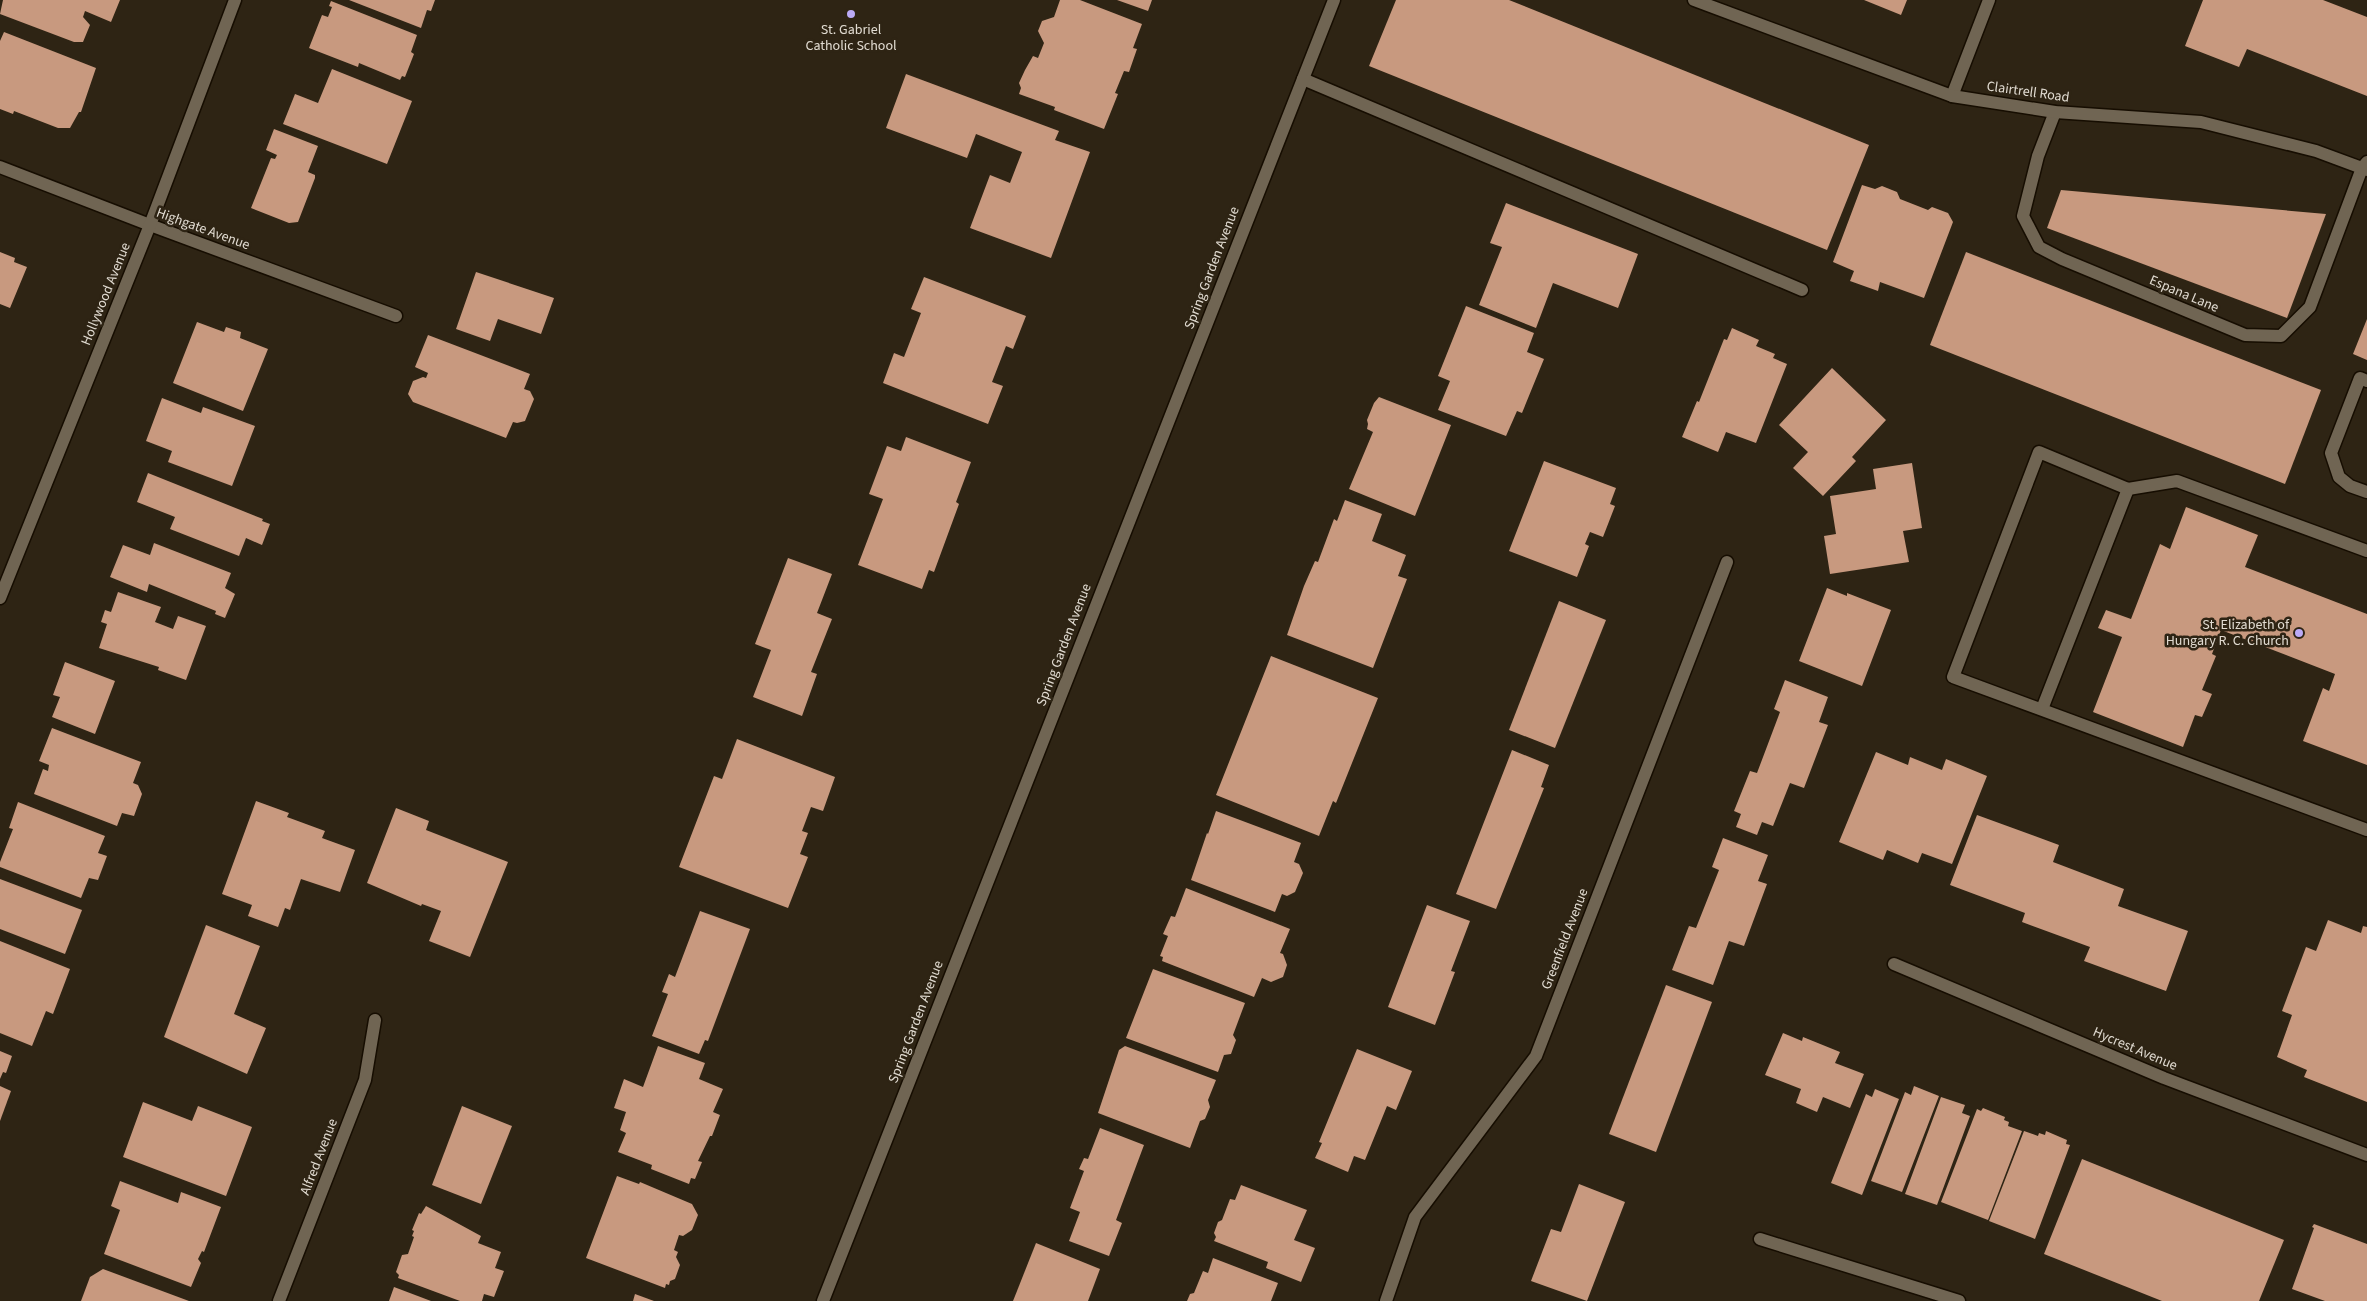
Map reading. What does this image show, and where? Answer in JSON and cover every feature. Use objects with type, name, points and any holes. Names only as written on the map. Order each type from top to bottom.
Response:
[{"type":"street","name":"Hollywood Avenue","points":[[0,598],[150,225],[235,0]]},
{"type":"street","name":"Spring Garden Avenue","points":[[823,1301],[1334,0]]},
{"type":"street","name":"Clairtrell Road","points":[[1694,0],[1952,96],[2055,112],[2202,122],[2316,151],[2365,167]]},
{"type":"street","points":[[1952,96],[1989,0]]},
{"type":"street","points":[[1303,79],[1802,290]]},
{"type":"street","name":"Espana Lane","points":[[2055,112],[2038,156],[2023,216],[2039,248],[2062,260],[2245,335],[2281,336],[2310,307],[2365,167]]},
{"type":"street","name":"Highgate Avenue","points":[[0,167],[396,316]]},
{"type":"street","points":[[2367,381],[2360,378],[2331,453],[2339,477],[2350,486],[2367,492]]},
{"type":"street","points":[[2367,551],[2177,481],[2128,489],[2039,452],[1953,677],[2367,830]]},
{"type":"street","points":[[2042,709],[2128,489]]},
{"type":"street","name":"Greenfield Avenue","points":[[1386,1301],[1414,1218],[1536,1056],[1727,562]]},
{"type":"street","name":"Hycrest Avenue","points":[[1894,964],[2164,1078],[2367,1155]]},
{"type":"street","name":"Alfred Avenue","points":[[279,1301],[365,1080],[375,1020]]},
{"type":"street","points":[[1760,1239],[1940,1299],[1959,1301]]},
{"type":"building","points":[[3,0],[120,0],[111,22],[85,11],[83,17],[90,25],[83,42],[74,42],[0,14]]},
{"type":"building","points":[[349,0],[435,0],[431,11],[427,10],[421,28]]},
{"type":"building","points":[[1060,0],[1080,0],[1142,24],[1133,48],[1137,49],[1129,72],[1124,71],[1115,93],[1118,94],[1104,129],[1054,110],[1055,107],[1019,94],[1021,88],[1019,83],[1025,70],[1033,56],[1038,58],[1044,43],[1038,31],[1042,21],[1054,17]]},
{"type":"building","points":[[1117,0],[1152,0],[1148,11]]},
{"type":"building","points":[[1396,0],[1509,0],[1869,145],[1827,250],[1369,66]]},
{"type":"building","points":[[1864,0],[1907,0],[1901,15]]},
{"type":"building","points":[[2203,0],[2323,0],[2367,17],[2367,96],[2247,49],[2239,67],[2185,46]]},
{"type":"building","points":[[331,1],[417,35],[411,52],[414,54],[405,77],[402,76],[400,80],[359,63],[358,67],[309,48],[322,15],[328,17],[332,7],[329,6]]},
{"type":"building","points":[[4,32],[96,68],[81,112],[79,112],[70,128],[58,128],[14,111],[13,114],[0,109],[0,41]]},
{"type":"building","points":[[332,69],[412,101],[387,164],[283,124],[295,94],[318,103]]},
{"type":"building","points":[[906,74],[1059,131],[1055,140],[1090,152],[1051,258],[970,228],[990,175],[1010,183],[1022,152],[976,134],[967,158],[886,128]]},
{"type":"building","points":[[274,129],[318,146],[308,172],[315,175],[315,178],[298,222],[289,223],[251,208],[271,158],[275,159],[277,155],[266,150]]},
{"type":"building","points":[[1862,185],[1875,189],[1882,186],[1897,192],[1900,199],[1928,210],[1932,207],[1948,213],[1953,222],[1924,298],[1880,282],[1878,291],[1850,281],[1854,271],[1833,262]]},
{"type":"building","points":[[2061,190],[2326,214],[2287,318],[2047,228]]},
{"type":"building","points":[[1506,203],[1638,254],[1618,308],[1553,283],[1536,328],[1479,305],[1502,247],[1490,243]]},
{"type":"building","points":[[0,252],[15,258],[14,262],[27,267],[10,308],[0,304]]},
{"type":"building","points":[[1966,252],[2321,390],[2285,484],[1930,345]]},
{"type":"building","points":[[476,272],[554,298],[541,334],[498,319],[490,341],[456,329]]},
{"type":"building","points":[[924,277],[1026,316],[1013,349],[1006,346],[992,382],[1003,386],[988,424],[883,383],[894,353],[904,357],[921,313],[911,309]]},
{"type":"building","points":[[1466,306],[1534,333],[1527,352],[1544,359],[1522,413],[1517,411],[1506,436],[1438,410],[1450,381],[1438,376]]},
{"type":"building","points":[[2367,319],[2367,360],[2353,354]]},
{"type":"building","points":[[197,322],[224,332],[226,327],[241,332],[240,338],[268,349],[243,411],[173,383]]},
{"type":"building","points":[[1732,328],[1759,340],[1756,346],[1775,354],[1773,358],[1787,364],[1756,443],[1726,432],[1718,452],[1682,437],[1697,401],[1699,402],[1724,339],[1727,340]]},
{"type":"building","points":[[428,335],[530,374],[524,389],[530,391],[534,399],[525,421],[513,422],[506,438],[413,402],[408,394],[413,381],[423,377],[426,378],[428,373],[415,367]]},
{"type":"building","points":[[1832,368],[1886,420],[1852,457],[1856,461],[1823,496],[1793,468],[1808,452],[1779,425]]},
{"type":"building","points":[[1379,397],[1451,425],[1415,516],[1349,489],[1373,432],[1367,429],[1367,420],[1374,403]]},
{"type":"building","points":[[162,398],[201,413],[203,407],[255,426],[232,486],[168,462],[172,451],[146,441]]},
{"type":"building","points":[[906,437],[971,462],[956,502],[959,504],[934,572],[929,570],[922,589],[858,565],[883,499],[869,494],[887,446],[901,451]]},
{"type":"building","points":[[1544,461],[1616,488],[1610,504],[1615,506],[1603,537],[1590,532],[1585,544],[1589,546],[1577,577],[1509,551]]},
{"type":"building","points":[[1912,463],[1922,528],[1903,531],[1909,562],[1830,574],[1824,536],[1836,534],[1830,496],[1876,489],[1873,469]]},
{"type":"building","points":[[148,473],[263,519],[262,521],[270,524],[262,545],[246,538],[239,556],[170,529],[175,517],[137,502]]},
{"type":"building","points":[[1345,500],[1382,514],[1372,541],[1406,555],[1398,576],[1407,579],[1373,668],[1287,635],[1304,586],[1315,561],[1318,562],[1334,519],[1337,521]]},
{"type":"building","name":"St. Elizabeth of Hungary R. C. Church","points":[[2186,507],[2258,535],[2245,567],[2367,614],[2367,765],[2303,741],[2323,688],[2329,691],[2335,674],[2221,630],[2212,654],[2216,656],[2202,690],[2212,694],[2202,717],[2195,715],[2183,747],[2093,712],[2122,637],[2098,628],[2106,610],[2131,619],[2160,544],[2170,549]]},
{"type":"building","points":[[154,543],[231,573],[225,588],[235,594],[225,618],[215,614],[216,611],[149,584],[147,592],[110,577],[123,545],[150,555]]},
{"type":"building","points":[[788,558],[832,574],[817,613],[832,619],[811,672],[817,674],[802,716],[753,697],[771,650],[755,644]]},
{"type":"building","points":[[1827,588],[1847,596],[1847,593],[1891,610],[1862,686],[1799,661]]},
{"type":"building","points":[[118,592],[161,607],[155,622],[173,629],[178,616],[206,626],[186,680],[158,670],[159,667],[99,648],[107,624],[101,622],[105,610],[111,612]]},
{"type":"building","points":[[1559,601],[1606,620],[1555,748],[1509,730]]},
{"type":"building","points":[[1271,656],[1378,698],[1336,803],[1333,801],[1319,836],[1216,795]]},
{"type":"building","points":[[65,662],[115,681],[95,734],[52,717],[60,697],[53,695]]},
{"type":"building","points":[[1785,680],[1828,697],[1819,722],[1828,725],[1804,788],[1790,783],[1773,826],[1762,822],[1757,835],[1736,827],[1741,814],[1734,811],[1750,771],[1757,773],[1780,712],[1774,709]]},
{"type":"building","points":[[52,728],[141,762],[133,783],[138,785],[142,794],[134,816],[122,813],[117,826],[34,794],[43,769],[48,771],[49,765],[39,761]]},
{"type":"building","points":[[737,739],[835,777],[823,811],[811,807],[802,831],[808,833],[800,854],[808,857],[788,908],[679,867],[714,776],[722,779]]},
{"type":"building","points":[[1512,750],[1549,765],[1541,787],[1544,788],[1496,909],[1456,894]]},
{"type":"building","points":[[1876,752],[1908,765],[1910,757],[1942,770],[1946,759],[1987,776],[1952,864],[1922,853],[1918,863],[1887,850],[1883,860],[1839,842]]},
{"type":"building","points":[[256,801],[289,813],[287,817],[325,831],[322,838],[355,850],[340,892],[301,879],[290,910],[285,908],[278,927],[248,916],[252,905],[222,894]]},
{"type":"building","points":[[18,802],[105,836],[98,853],[107,856],[98,880],[89,878],[81,898],[0,867],[0,862],[13,829],[9,828]]},
{"type":"building","points":[[396,808],[429,821],[426,830],[508,862],[470,957],[429,941],[441,911],[422,904],[421,906],[367,883]]},
{"type":"building","points":[[1216,811],[1301,843],[1294,862],[1299,864],[1303,873],[1295,892],[1287,896],[1282,894],[1275,912],[1191,880]]},
{"type":"building","points":[[1977,815],[2059,845],[2053,862],[2124,889],[2118,906],[2188,931],[2166,991],[2084,961],[2090,947],[2022,922],[2025,913],[1950,885]]},
{"type":"building","points":[[1723,838],[1768,855],[1758,881],[1767,884],[1744,946],[1729,941],[1713,985],[1672,970],[1689,926],[1696,928],[1719,870],[1712,867]]},
{"type":"building","points":[[0,879],[82,910],[65,954],[0,929]]},
{"type":"building","points":[[1186,888],[1290,929],[1280,953],[1283,954],[1287,965],[1283,977],[1271,982],[1262,978],[1254,997],[1162,961],[1163,957],[1160,956],[1168,936],[1163,934],[1171,916],[1175,917]]},
{"type":"building","points":[[1427,905],[1470,921],[1451,971],[1455,972],[1435,1025],[1388,1007]]},
{"type":"building","points":[[700,911],[750,929],[708,1041],[705,1040],[699,1054],[652,1036],[668,994],[662,992],[669,974],[675,977]]},
{"type":"building","points":[[2328,920],[2361,933],[2363,926],[2367,927],[2367,1102],[2304,1077],[2307,1070],[2277,1057],[2292,1015],[2282,1011],[2306,947],[2316,951]]},
{"type":"building","points":[[206,925],[260,946],[234,1014],[266,1028],[247,1074],[164,1037]]},
{"type":"building","points":[[0,941],[70,969],[53,1014],[46,1011],[32,1046],[0,1033]]},
{"type":"building","points":[[1153,969],[1245,1003],[1233,1035],[1236,1040],[1231,1054],[1224,1055],[1218,1072],[1126,1038]]},
{"type":"building","points":[[1666,985],[1712,1002],[1656,1152],[1609,1134]]},
{"type":"building","points":[[1783,1033],[1802,1041],[1803,1037],[1840,1052],[1835,1063],[1864,1074],[1850,1108],[1823,1097],[1817,1112],[1796,1103],[1801,1089],[1765,1075]]},
{"type":"building","points":[[658,1046],[705,1063],[699,1079],[723,1089],[713,1112],[720,1115],[712,1136],[710,1136],[698,1161],[702,1162],[695,1179],[691,1178],[689,1184],[651,1169],[652,1165],[618,1152],[626,1133],[620,1130],[626,1112],[614,1108],[624,1079],[643,1087]]},
{"type":"building","points":[[1125,1046],[1216,1080],[1208,1100],[1210,1107],[1205,1119],[1200,1121],[1190,1148],[1098,1113],[1119,1050]]},
{"type":"building","points":[[1357,1049],[1412,1071],[1396,1110],[1387,1106],[1365,1160],[1354,1156],[1348,1172],[1315,1158],[1322,1143],[1319,1142]]},
{"type":"building","points":[[0,1051],[12,1056],[6,1073],[3,1072],[0,1079]]},
{"type":"building","points":[[0,1086],[11,1091],[0,1121]]},
{"type":"building","points":[[1914,1086],[1939,1096],[1902,1192],[1871,1181],[1905,1092],[1911,1095]]},
{"type":"building","points":[[1875,1089],[1899,1099],[1862,1195],[1831,1183],[1866,1094],[1872,1097]]},
{"type":"building","points":[[1941,1097],[1965,1105],[1962,1113],[1970,1116],[1937,1205],[1905,1194]]},
{"type":"building","points":[[143,1102],[192,1121],[198,1106],[252,1127],[226,1196],[123,1157]]},
{"type":"building","points":[[462,1106],[512,1126],[481,1204],[432,1185]]},
{"type":"building","points":[[1983,1108],[2005,1117],[2004,1120],[2009,1122],[2008,1126],[2022,1131],[1988,1220],[1941,1202],[1977,1109],[1981,1111]]},
{"type":"building","points":[[1100,1128],[1144,1145],[1116,1220],[1122,1223],[1109,1256],[1069,1241],[1080,1212],[1070,1208],[1084,1171],[1079,1169],[1084,1158],[1088,1159]]},
{"type":"building","points":[[2024,1131],[2038,1136],[2039,1133],[2045,1135],[2046,1131],[2067,1140],[2066,1144],[2070,1145],[2035,1239],[1989,1221]]},
{"type":"building","points":[[2082,1159],[2284,1240],[2259,1301],[2162,1301],[2044,1254]]},
{"type":"building","points":[[617,1176],[639,1184],[640,1182],[692,1204],[698,1215],[692,1230],[683,1236],[679,1235],[674,1250],[678,1252],[676,1257],[680,1265],[675,1279],[670,1281],[669,1285],[666,1284],[665,1288],[586,1258]]},
{"type":"building","points":[[120,1181],[178,1203],[181,1192],[221,1207],[204,1252],[202,1251],[198,1259],[201,1263],[191,1287],[104,1254],[120,1210],[111,1206]]},
{"type":"building","points":[[1579,1184],[1625,1202],[1587,1301],[1531,1281],[1551,1229],[1561,1232]]},
{"type":"building","points":[[1241,1185],[1307,1210],[1294,1240],[1315,1248],[1301,1282],[1266,1268],[1268,1262],[1214,1241],[1216,1237],[1214,1233],[1218,1222],[1222,1220],[1230,1199],[1235,1200]]},
{"type":"building","points":[[426,1206],[481,1236],[478,1243],[501,1252],[495,1268],[504,1271],[494,1297],[484,1294],[482,1301],[460,1301],[398,1278],[399,1275],[396,1272],[402,1255],[408,1254],[414,1237],[412,1236],[414,1231],[412,1230],[419,1213],[421,1214]]},
{"type":"building","points":[[2314,1224],[2367,1244],[2367,1301],[2325,1301],[2292,1289]]},
{"type":"building","points":[[1036,1243],[1100,1269],[1088,1301],[1013,1301]]},
{"type":"building","points":[[1213,1258],[1278,1283],[1271,1301],[1187,1301],[1190,1294],[1194,1293],[1203,1271],[1208,1273]]},
{"type":"building","points":[[103,1269],[189,1301],[81,1301],[90,1277]]},
{"type":"building","points":[[394,1287],[431,1301],[389,1301]]},
{"type":"building","points":[[635,1294],[654,1301],[633,1301]]},
{"type":"place","name":"St. Gabriel Catholic School","points":[[851,14]]},
{"type":"place","name":"St. Elizabeth of Hungary R. C. Church","points":[[2299,633]]}]
